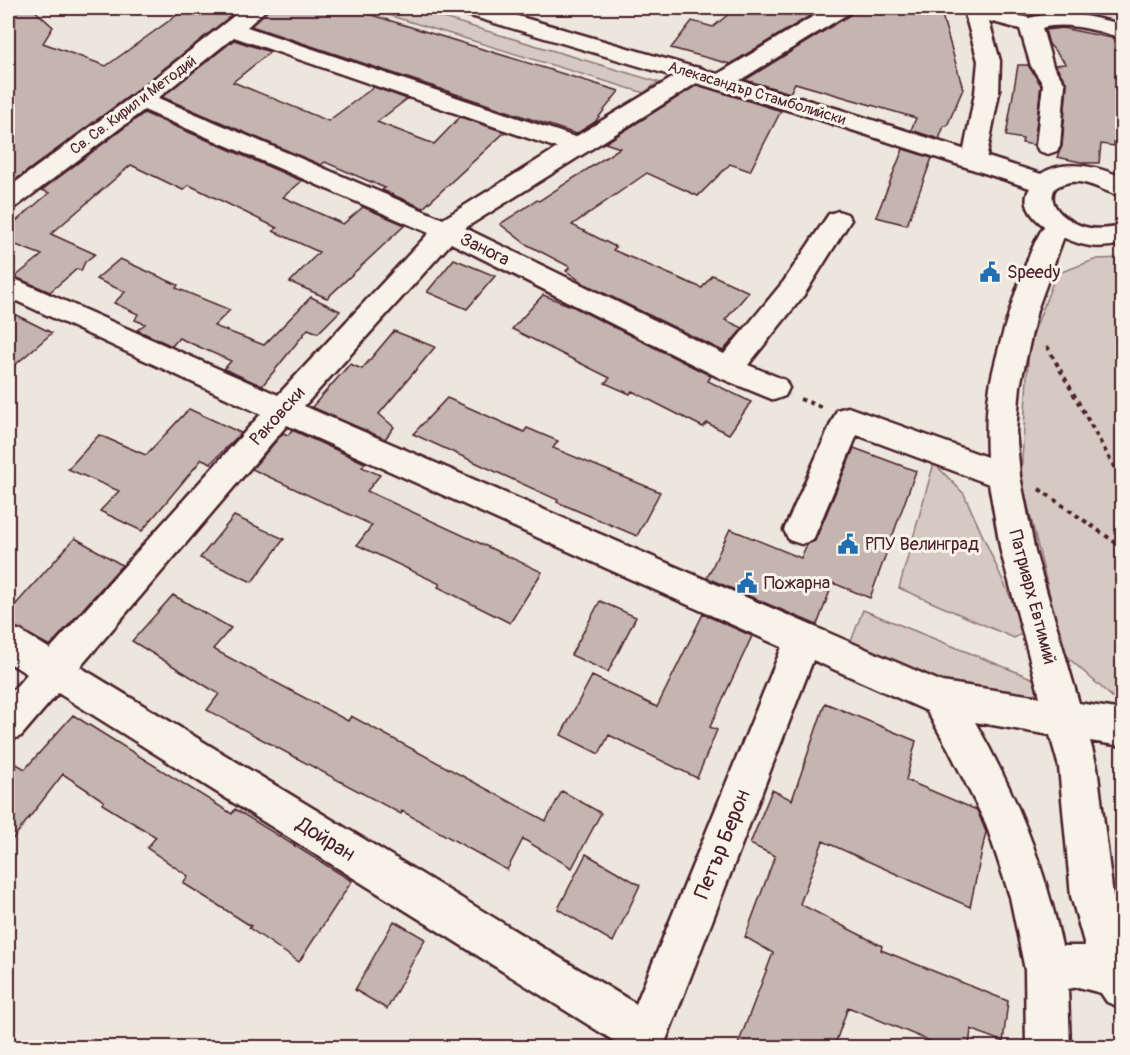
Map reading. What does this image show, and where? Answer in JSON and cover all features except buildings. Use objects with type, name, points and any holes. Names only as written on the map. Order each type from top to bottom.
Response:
[{"type":"street","name":"Св. Св. Кирил и Методий","points":[[8,200],[142,100],[257,8]]},
{"type":"street","name":"Алекасандър Стамболийски","points":[[469,8],[708,78],[974,160],[1044,184]]},
{"type":"street","name":"Раковски","points":[[8,723],[282,410],[454,223],[579,147],[841,8]]},
{"type":"street","points":[[973,10],[1030,25],[1041,19],[1089,15],[1122,31]]},
{"type":"street","points":[[973,10],[989,61],[987,93],[974,160]]},
{"type":"street","points":[[1030,25],[1042,66],[1054,84],[1048,146]]},
{"type":"street","points":[[231,29],[579,147]]},
{"type":"street","name":"Занога","points":[[142,100],[446,230],[728,369],[774,388]]},
{"type":"street","points":[[1120,182],[1075,173],[1053,177],[1044,184],[1039,194],[1041,204],[1048,215],[1060,225],[1082,235],[1106,238],[1122,235]]},
{"type":"street","points":[[728,369],[794,288],[838,220]]},
{"type":"street","name":"Патриарх Евтимий","points":[[1060,225],[1051,237],[1014,342],[1005,386],[1001,431],[1017,480],[1018,552],[1078,767],[1092,896],[1118,980]]},
{"type":"street","points":[[8,286],[282,410],[940,699],[1122,729]]},
{"type":"street","points":[[801,530],[848,419],[1017,480]]},
{"type":"street","name":"Петър Берон","points":[[642,1041],[803,640]]},
{"type":"street","name":"Дойран","points":[[8,643],[642,1041]]},
{"type":"street","points":[[940,699],[972,753],[1001,811],[1018,857],[1046,970],[1048,1047]]},
{"type":"street","points":[[1046,970],[1078,966],[1118,980]]},
{"type":"path","points":[[1042,338],[1122,481]]},
{"type":"path","points":[[774,388],[848,419]]},
{"type":"path","points":[[1017,480],[1122,547]]},
{"type":"shaded area","points":[[365,8],[410,8],[658,82],[644,93]]},
{"type":"shaded area","points":[[1122,258],[1122,702],[1120,704],[1064,654],[1021,477],[1029,345],[1056,274],[1097,259]]},
{"type":"shaded area","points":[[934,463],[964,494],[1026,632],[1014,638],[899,588]]},
{"type":"shaded area","points":[[863,610],[1034,679],[1039,688],[1031,698],[970,698],[850,644]]},
{"type":"place","name":"Speedy","points":[[990,272]]},
{"type":"place","name":"РПУ Велинград","points":[[848,544]]},
{"type":"place","name":"Пожарна","points":[[747,583]]}]
